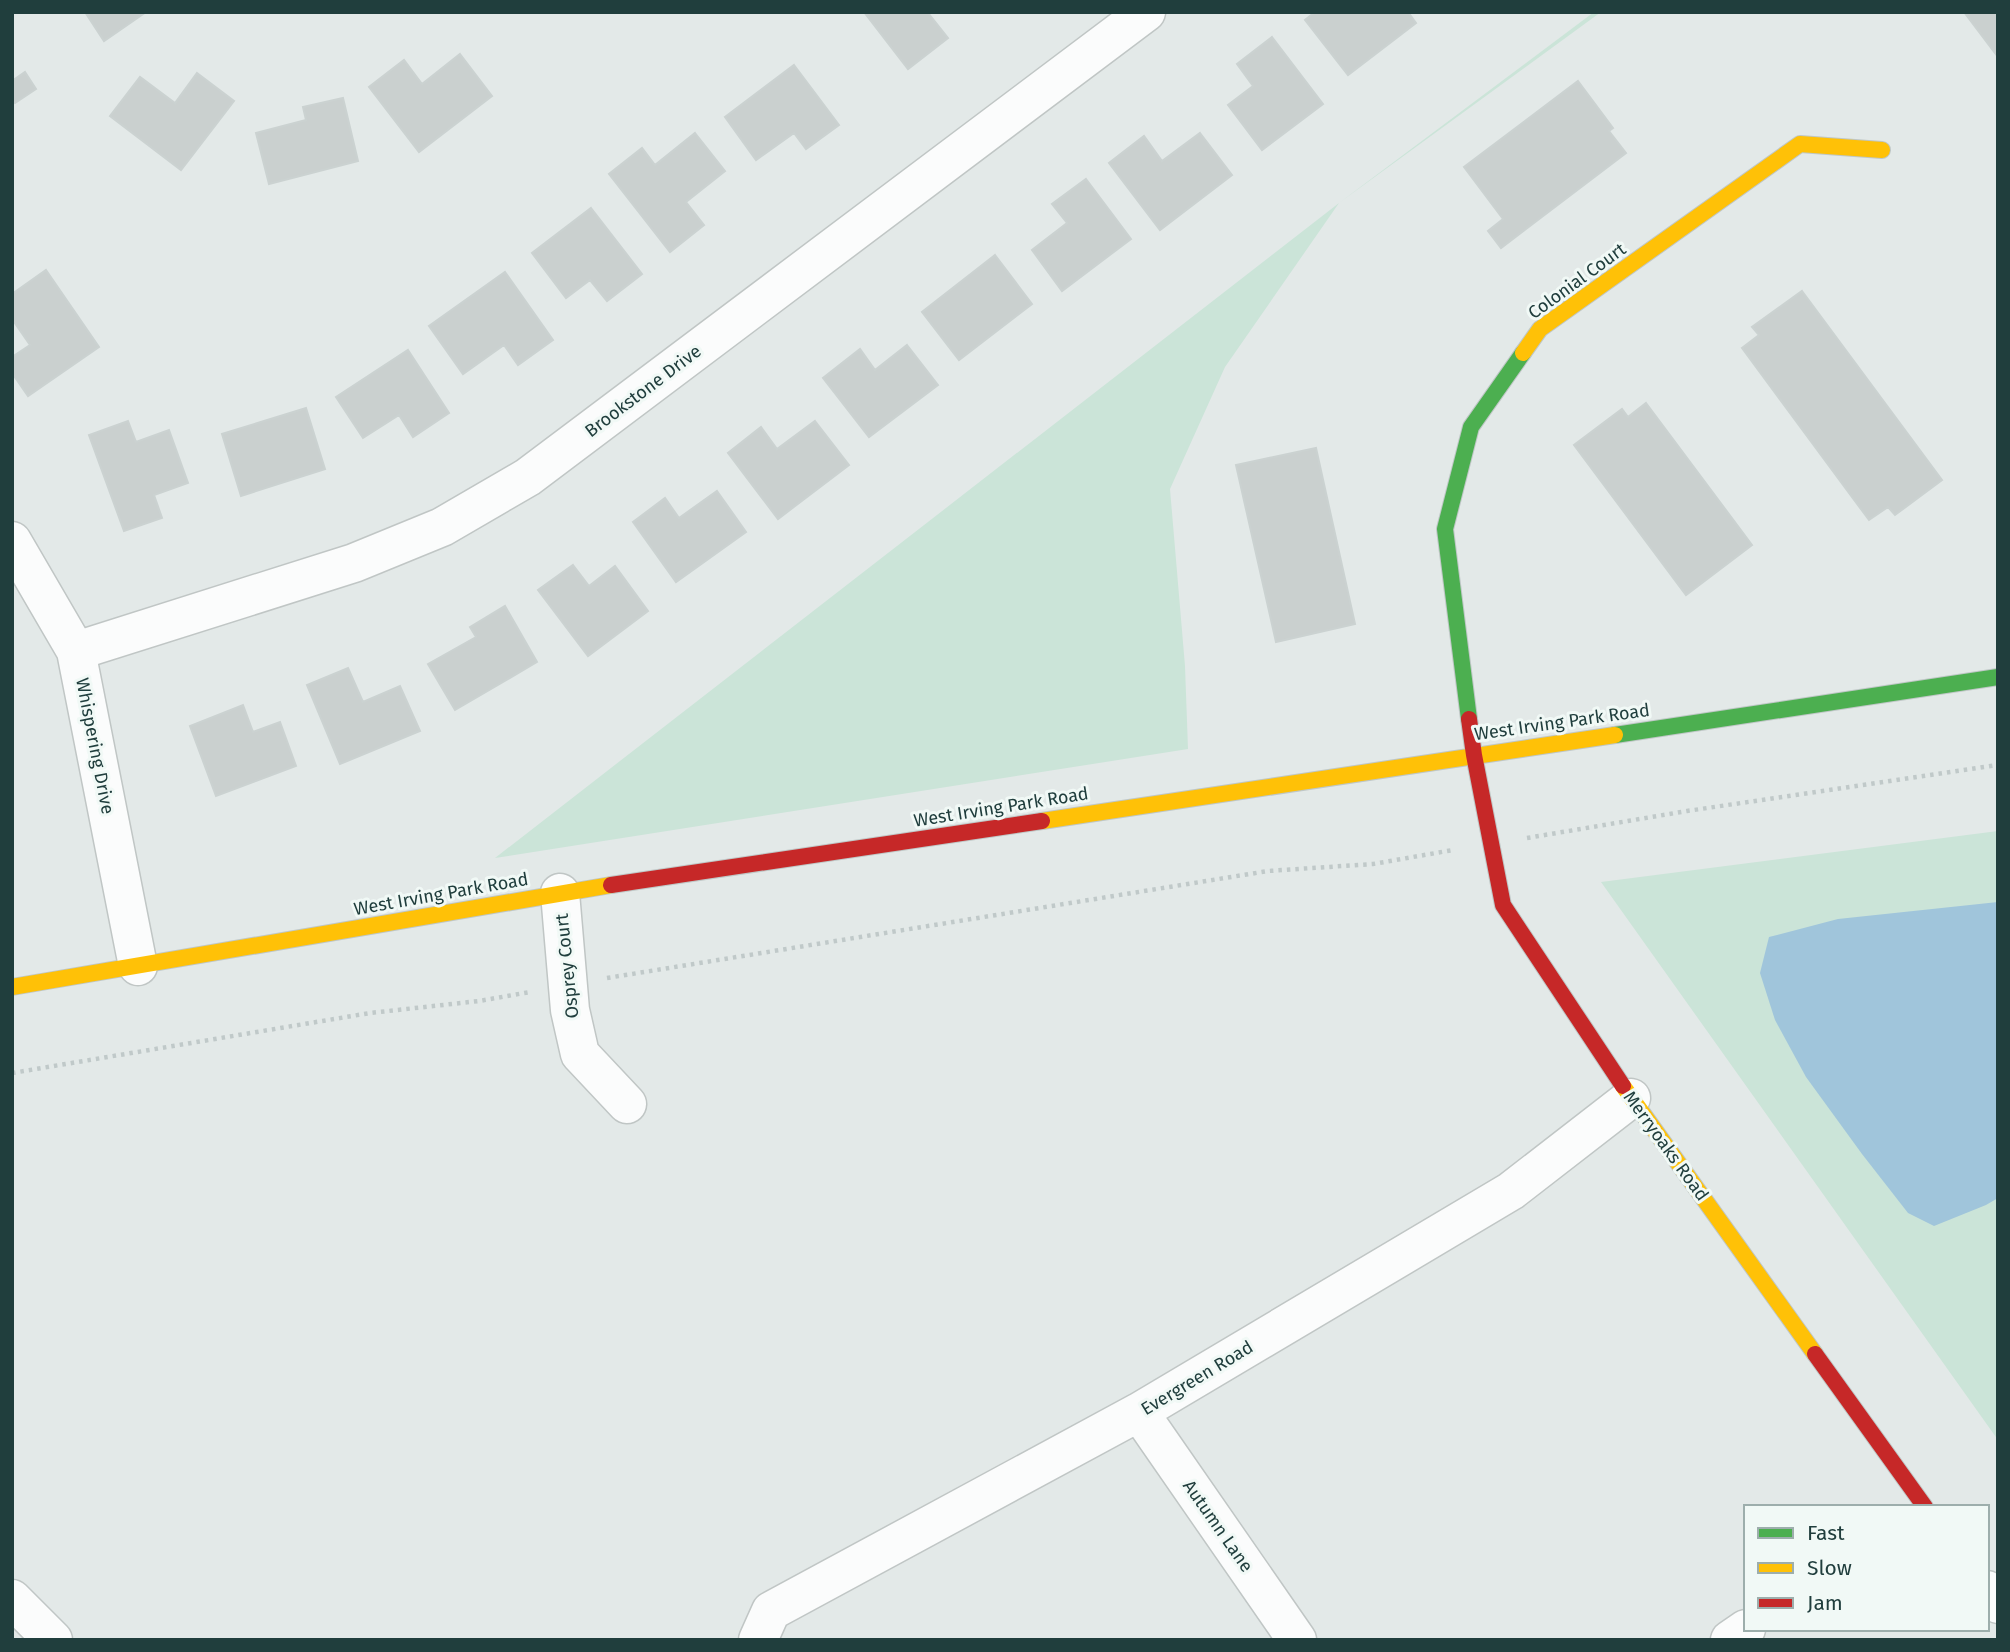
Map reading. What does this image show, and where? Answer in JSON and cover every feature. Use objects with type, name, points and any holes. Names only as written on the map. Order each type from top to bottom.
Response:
[{"type":"main road","name":"Colonial Court","points":[[1474,755],[1446,529],[1471,427],[1540,329],[1800,144],[1882,150]]},
{"type":"main road","name":"West Irving Park Road","points":[[12,987],[560,893],[1998,677]]},
{"type":"main road","name":"Merryoaks Road","points":[[1474,755],[1503,905],[1631,1098],[1924,1505]]},
{"type":"street","name":"Brookstone Drive","points":[[76,651],[354,563],[442,527],[528,477],[1105,25],[1146,12]]},
{"type":"street","name":"Whispering Drive","points":[[12,541],[76,651],[138,966]]},
{"type":"street","name":"Osprey Court","points":[[560,893],[570,1010],[580,1054],[627,1104]]},
{"type":"street","name":"Evergreen Road","points":[[758,1640],[771,1611],[1139,1412],[1511,1191],[1631,1098]]},
{"type":"street","name":"Autumn Lane","points":[[1139,1412],[1297,1640]]},
{"type":"street","points":[[12,1599],[53,1640]]},
{"type":"path","points":[[12,1073],[370,1013],[480,1001],[1268,871],[1373,864],[1687,811],[1998,765]]},
{"type":"green space","points":[[1594,12],[1601,12],[1339,203]]},
{"type":"green space","points":[[1339,203],[1225,367],[1170,489],[1185,666],[1188,749],[495,858]]},
{"type":"green space","points":[[1998,831],[1998,1440],[1601,882]]},
{"type":"water","points":[[1998,902],[1998,1198],[1934,1226],[1908,1213],[1806,1077],[1775,1020],[1760,973],[1769,937],[1838,919]]},
{"type":"building","points":[[85,12],[146,12],[104,41]]},
{"type":"building","points":[[864,12],[930,12],[948,38],[908,69]]},
{"type":"building","points":[[1315,12],[1408,12],[1416,23],[1348,75],[1305,20]]},
{"type":"building","points":[[1964,12],[1998,12],[1998,57]]},
{"type":"building","points":[[1272,37],[1323,104],[1262,150],[1228,105],[1253,86],[1237,64]]},
{"type":"building","points":[[460,54],[492,96],[419,152],[369,87],[404,60],[422,84]]},
{"type":"building","points":[[794,65],[839,125],[806,149],[794,133],[756,160],[725,117]]},
{"type":"building","points":[[25,72],[36,89],[15,103],[12,100],[12,81]]},
{"type":"building","points":[[197,73],[234,101],[181,170],[110,116],[140,77],[175,103]]},
{"type":"building","points":[[1578,81],[1613,128],[1609,131],[1626,153],[1501,248],[1488,231],[1503,219],[1464,167]]},
{"type":"building","points":[[343,98],[358,161],[269,184],[256,133],[306,120],[303,107]]},
{"type":"building","points":[[695,133],[725,171],[686,202],[704,225],[670,252],[609,174],[642,148],[655,165]]},
{"type":"building","points":[[1200,133],[1232,175],[1160,230],[1109,163],[1144,136],[1162,161]]},
{"type":"building","points":[[1086,179],[1131,239],[1062,291],[1032,250],[1067,223],[1052,204]]},
{"type":"building","points":[[591,208],[642,274],[607,301],[590,280],[566,298],[532,253]]},
{"type":"building","points":[[995,255],[1032,304],[959,360],[922,312]]},
{"type":"building","points":[[46,270],[99,347],[28,396],[12,373],[12,357],[30,345],[12,319],[12,294]]},
{"type":"building","points":[[505,272],[553,340],[518,365],[504,345],[463,374],[429,326]]},
{"type":"building","points":[[1802,291],[1942,480],[1895,515],[1888,507],[1869,520],[1742,348],[1759,335],[1752,327]]},
{"type":"building","points":[[907,345],[938,385],[869,437],[823,378],[860,349],[875,370]]},
{"type":"building","points":[[408,350],[449,413],[413,437],[399,415],[363,438],[336,397]]},
{"type":"building","points":[[1646,403],[1752,545],[1686,595],[1574,445],[1622,409],[1628,417]]},
{"type":"building","points":[[306,408],[325,469],[241,496],[222,434]]},
{"type":"building","points":[[128,421],[136,442],[169,430],[188,483],[154,495],[162,518],[124,531],[89,435]]},
{"type":"building","points":[[815,421],[849,465],[778,519],[728,453],[761,427],[777,449]]},
{"type":"building","points":[[1316,448],[1355,624],[1276,642],[1236,465]]},
{"type":"building","points":[[717,491],[746,532],[676,582],[633,522],[665,498],[679,518]]},
{"type":"building","points":[[573,565],[589,586],[615,566],[648,611],[588,656],[538,590]]},
{"type":"building","points":[[505,606],[537,662],[455,710],[428,664],[476,637],[470,627]]},
{"type":"building","points":[[348,668],[363,702],[400,686],[420,731],[340,764],[307,685]]},
{"type":"building","points":[[243,705],[253,732],[280,722],[296,766],[216,796],[190,726]]},
{"type":"traffic: fast","points":[[1469,719],[1445,529],[1471,427],[1523,353]]},
{"type":"traffic: fast","points":[[1615,735],[1998,677]]},
{"type":"traffic: slow","points":[[1523,353],[1540,329],[1800,144],[1882,150]]},
{"type":"traffic: slow","points":[[1042,821],[1615,735]]},
{"type":"traffic: slow","points":[[12,987],[611,885]]},
{"type":"traffic: slow","points":[[1623,1086],[1815,1354]]},
{"type":"traffic: jam","points":[[1469,719],[1503,905],[1623,1086]]},
{"type":"traffic: jam","points":[[611,885],[1042,821]]},
{"type":"traffic: jam","points":[[1815,1354],[1924,1505]]}]
